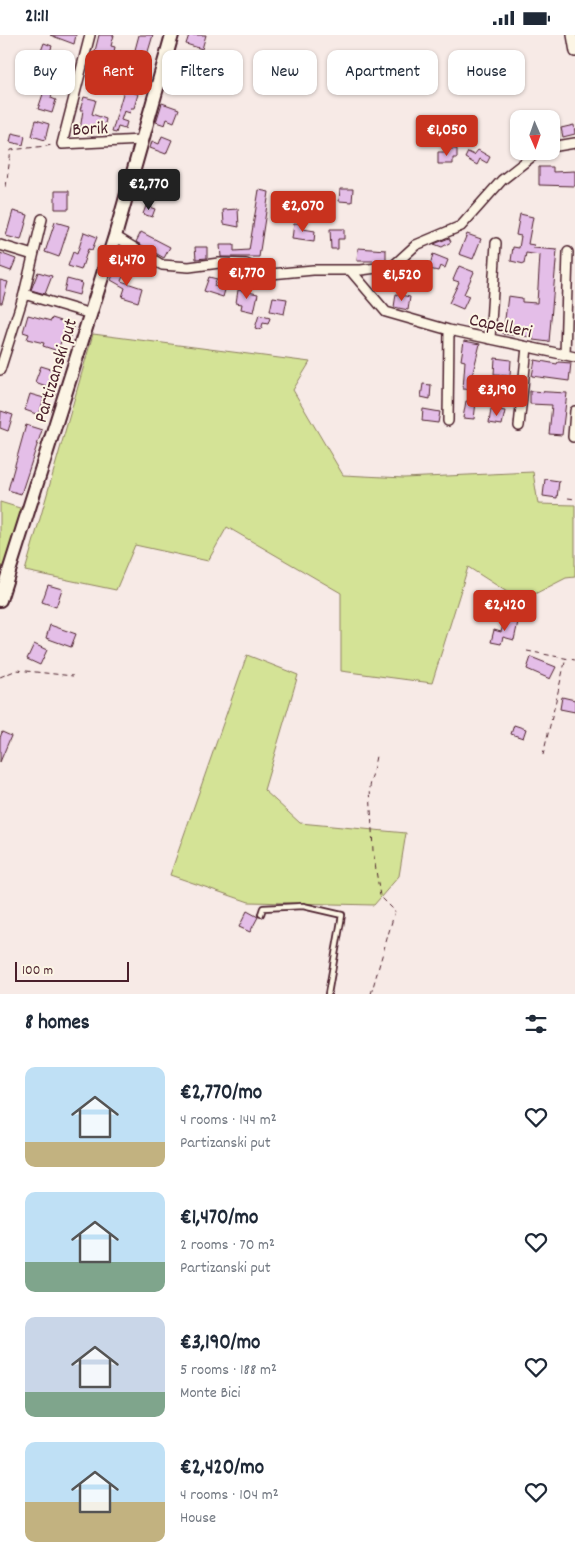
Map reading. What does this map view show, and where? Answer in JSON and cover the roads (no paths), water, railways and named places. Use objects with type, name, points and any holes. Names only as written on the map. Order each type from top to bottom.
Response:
[{"type":"street","name":"Borik","points":[[90,35],[62,144],[142,140]]},
{"type":"street","name":"Partizanski put","points":[[0,600],[115,236],[172,35]]},
{"type":"street","points":[[572,35],[575,52]]},
{"type":"street","points":[[560,146],[575,143]]},
{"type":"street","points":[[115,236],[162,265],[190,267],[219,263],[246,264],[271,274],[313,270],[351,271],[393,266],[416,245],[461,226],[502,180],[528,160]]},
{"type":"street","points":[[0,370],[24,294],[42,219]]},
{"type":"street","points":[[490,339],[496,243]]},
{"type":"street","points":[[0,245],[33,255]]},
{"type":"street","points":[[565,355],[568,252]]},
{"type":"street","name":"Capelleri","points":[[351,271],[386,312],[449,330],[575,357]]},
{"type":"street","points":[[24,294],[91,314]]},
{"type":"street","points":[[448,421],[449,330]]},
{"type":"street","points":[[519,426],[527,347]]},
{"type":"street","points":[[573,437],[575,411]]},
{"type":"lane","points":[[261,914],[263,908],[303,906],[342,915],[328,994]]}]
